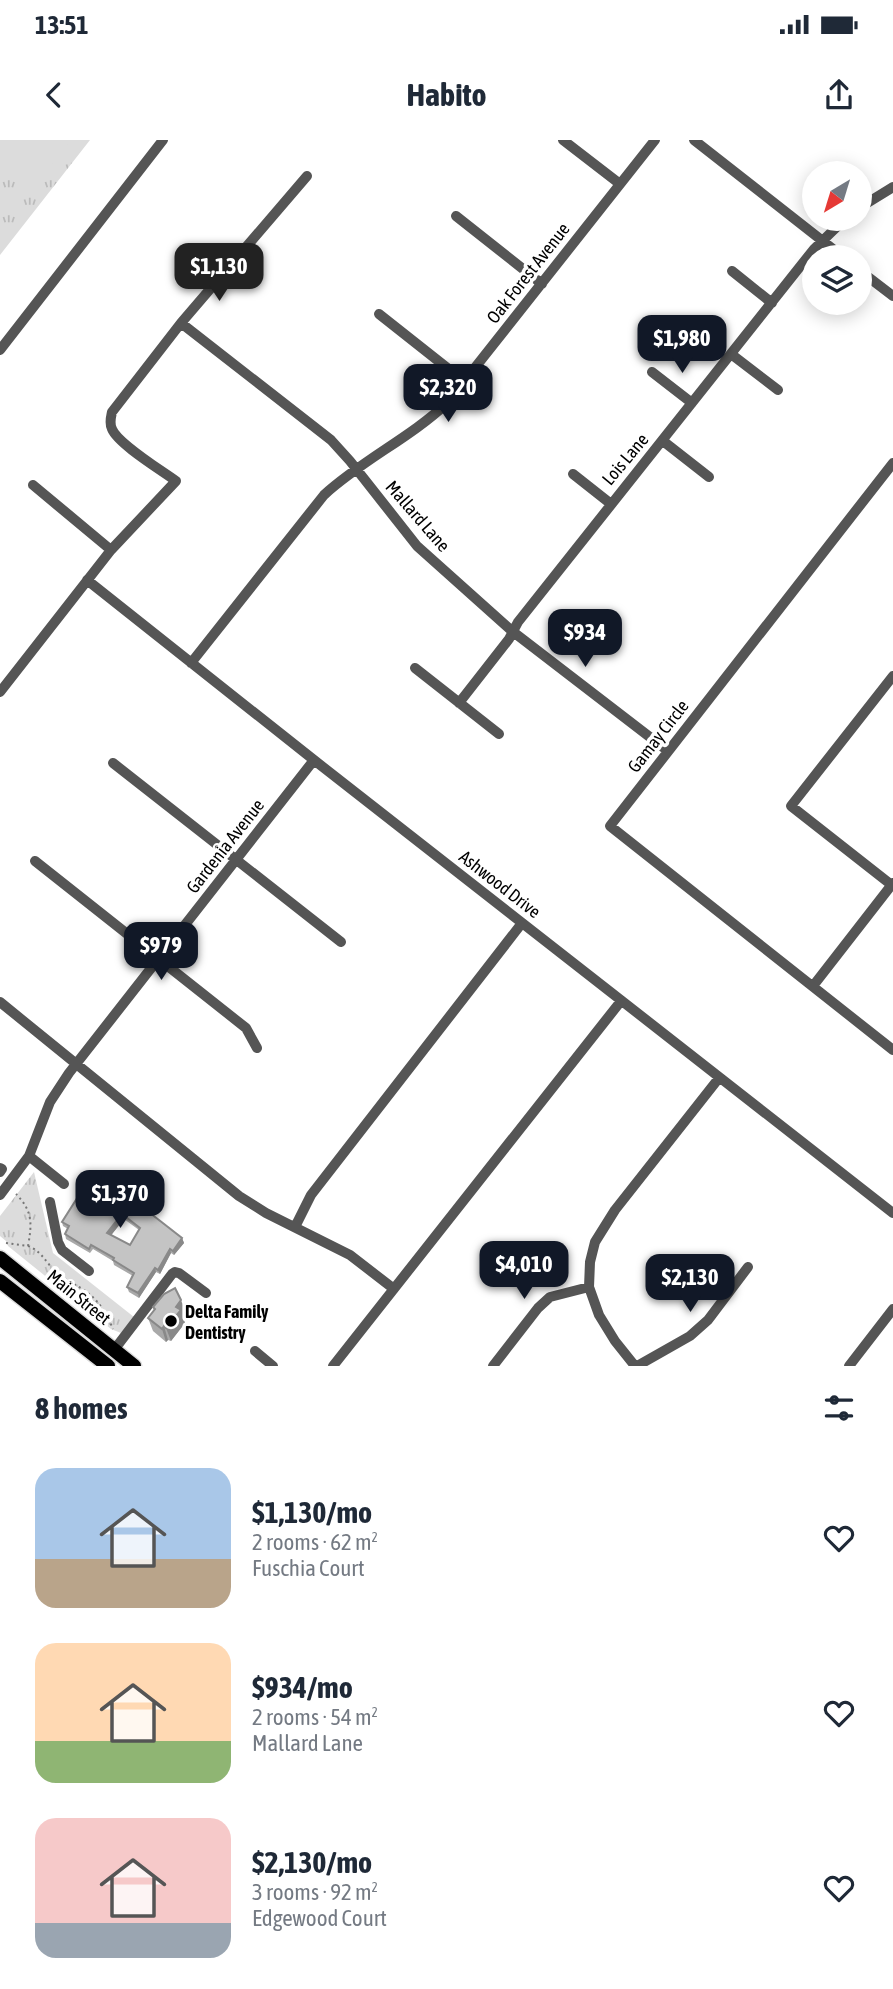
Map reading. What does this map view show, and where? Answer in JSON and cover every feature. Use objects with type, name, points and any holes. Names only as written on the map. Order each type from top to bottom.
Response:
[{"type":"main road","name":"Main Street","points":[[0,1258],[134,1366]]},
{"type":"main road","name":"Main Street","points":[[0,1281],[108,1366]]},
{"type":"street","points":[[0,350],[163,140]]},
{"type":"street","points":[[563,140],[620,184]]},
{"type":"street","name":"Oak Forest Avenue","points":[[191,663],[316,504],[356,469],[438,412],[465,382],[655,140]]},
{"type":"street","points":[[694,140],[828,245]]},
{"type":"street","points":[[0,692],[111,550],[176,481],[120,440],[112,429],[112,412],[181,323],[307,176]]},
{"type":"street","points":[[872,200],[893,187]]},
{"type":"street","points":[[456,216],[542,284]]},
{"type":"street","name":"Lois Lane","points":[[459,703],[611,504],[832,231]]},
{"type":"street","points":[[732,271],[772,303]]},
{"type":"street","points":[[872,280],[893,296]]},
{"type":"street","points":[[379,314],[465,382]]},
{"type":"street","name":"Mallard Lane","points":[[181,323],[331,440],[416,547],[512,631],[668,751]]},
{"type":"street","points":[[732,354],[778,390]]},
{"type":"street","points":[[652,372],[692,403]]},
{"type":"street","points":[[663,441],[709,477]]},
{"type":"street","name":"Gamay Circle","points":[[813,986],[610,826],[893,463]]},
{"type":"street","points":[[572,474],[611,504]]},
{"type":"street","points":[[33,485],[111,550]]},
{"type":"street","name":"Ashwood Drive","points":[[87,580],[893,1213]]},
{"type":"street","points":[[415,667],[499,734]]},
{"type":"street","points":[[893,676],[791,806],[893,885],[813,986],[893,1050]]},
{"type":"street","name":"Gardenia Avenue","points":[[0,1195],[29,1156],[50,1102],[76,1064],[314,760]]},
{"type":"street","points":[[113,763],[341,942]]},
{"type":"street","points":[[36,862],[246,1028],[257,1048]]},
{"type":"street","points":[[295,1227],[311,1195],[522,923]]},
{"type":"street","points":[[333,1366],[621,1001]]},
{"type":"street","points":[[0,1002],[239,1196],[266,1213],[350,1255],[394,1289]]},
{"type":"street","points":[[719,1078],[615,1210],[595,1242],[590,1262],[589,1287],[599,1315],[636,1366],[690,1336],[708,1320],[748,1267]]},
{"type":"street","points":[[29,1156],[64,1184]]},
{"type":"street","points":[[50,1202],[62,1250],[89,1271]]},
{"type":"street","points":[[114,1350],[172,1274],[179,1273],[206,1293]]},
{"type":"street","points":[[493,1366],[538,1308],[550,1297],[589,1287]]},
{"type":"street","points":[[849,1366],[893,1309]]},
{"type":"street","points":[[255,1351],[273,1366]]},
{"type":"path","points":[[16,1194],[31,1217],[28,1246]]},
{"type":"path","points":[[6,1243],[28,1246],[41,1253],[54,1271],[91,1295],[105,1312],[113,1329]]},
{"type":"green space","points":[[0,140],[90,140],[0,255]]},
{"type":"green space","points":[[0,140],[71,140],[30,192],[0,158]]},
{"type":"green space","points":[[34,1172],[53,1253],[134,1317],[121,1333],[111,1329],[8,1246],[0,1236],[0,1216]]},
{"type":"building","points":[[93,1173],[109,1181],[182,1238],[173,1251],[170,1249],[158,1270],[155,1268],[138,1293],[127,1287],[134,1273],[91,1245],[89,1249],[65,1234],[69,1226],[62,1222]],"holes":[[[122,1214],[140,1228],[130,1245],[107,1233]]]},
{"type":"building","points":[[175,1288],[181,1300],[176,1307],[181,1310],[166,1328],[164,1326],[162,1329],[148,1318],[164,1294]]},
{"type":"place","name":"Delta Family Dentistry","points":[[171,1321]]}]
